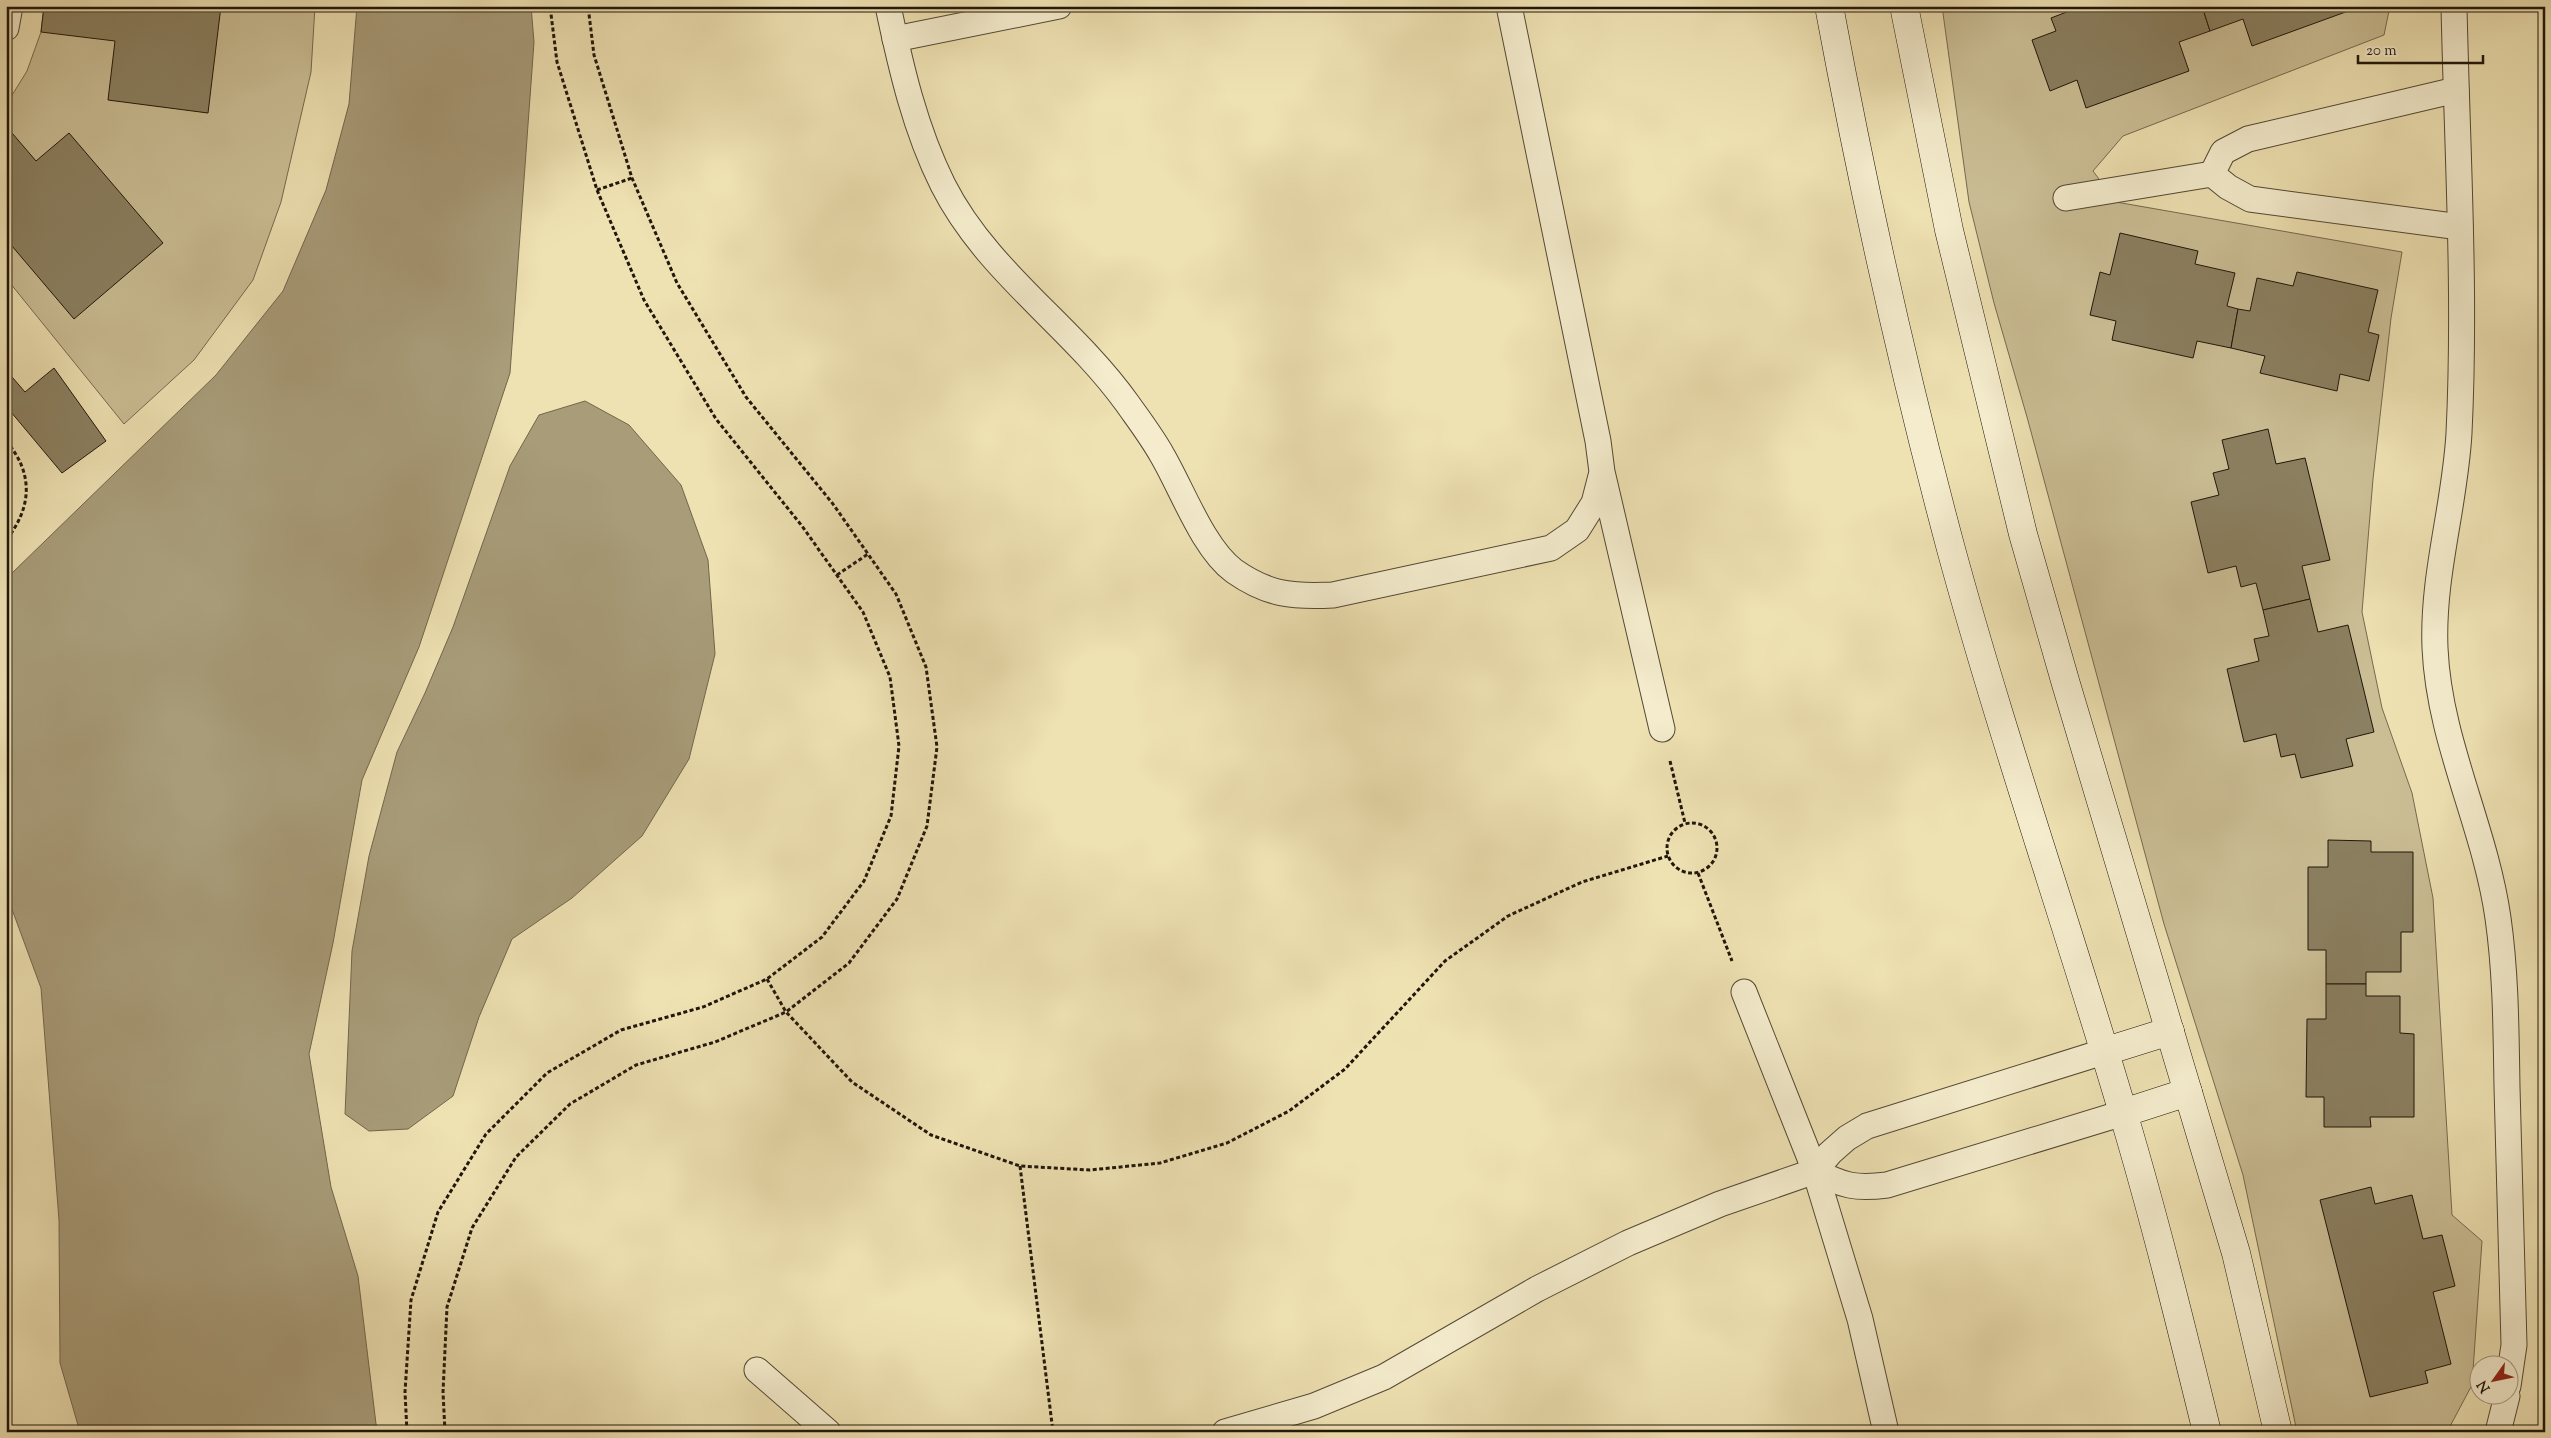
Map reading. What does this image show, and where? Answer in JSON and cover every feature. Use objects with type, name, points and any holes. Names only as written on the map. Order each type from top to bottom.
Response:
[{"type":"street","points":[[1829,6],[1876,244],[1912,398],[1951,551],[1995,702],[2103,1052],[2124,1113],[2168,1272],[2207,1432]]},
{"type":"street","points":[[1904,6],[1951,239],[2021,524],[2068,694],[2236,1253],[2278,1432]]},
{"type":"street","points":[[2103,1052],[2170,1031]]},
{"type":"street","points":[[2124,1113],[2188,1092]]},
{"type":"lane","points":[[6,28],[10,6]]},
{"type":"lane","points":[[888,6],[914,114],[944,186],[986,251],[1085,352],[1126,401],[1161,454],[1208,543],[1232,570],[1263,588],[1297,597],[1333,595],[1551,548],[1577,530],[1594,503],[1602,472]]},
{"type":"lane","points":[[895,39],[1060,6]]},
{"type":"lane","points":[[1509,6],[1598,441],[1602,472],[1662,729]]},
{"type":"lane","points":[[2454,6],[2460,227],[2459,433],[2448,527],[2438,573],[2435,648],[2444,723],[2485,856],[2499,925],[2504,978],[2514,1345],[2512,1356]]},
{"type":"lane","points":[[2212,174],[2224,152],[2248,139],[2456,90]]},
{"type":"lane","points":[[2066,198],[2212,174],[2228,187],[2250,199],[2460,227]]},
{"type":"lane","points":[[1744,992],[1815,1171],[1860,1319],[1886,1432]]},
{"type":"lane","points":[[1225,1432],[1314,1406],[1384,1376],[1537,1289],[1628,1243],[1720,1204],[1815,1171],[1830,1153],[1847,1138],[1867,1126],[2103,1052]]},
{"type":"lane","points":[[1815,1171],[1838,1184],[1862,1188],[1887,1185],[2124,1113]]},
{"type":"lane","points":[[757,1370],[828,1432]]},
{"type":"lane","points":[[2498,1432],[2504,1406]]},
{"type":"path","points":[[407,1432],[405,1392],[411,1300],[438,1212],[486,1134],[547,1073],[621,1030],[703,1007],[767,979],[822,937],[864,881],[891,816],[899,746],[890,677],[863,612],[802,526],[716,418],[644,300],[596,190],[557,62],[550,6]]},
{"type":"path","points":[[445,1432],[443,1392],[447,1307],[472,1228],[516,1158],[570,1104],[636,1065],[715,1042],[786,1012],[849,963],[897,899],[927,826],[937,747],[926,667],[896,594],[833,504],[746,397],[677,283],[632,178],[594,55],[588,6]]},
{"type":"path","points":[[596,190],[632,178]]},
{"type":"path","points":[[6,441],[22,465],[28,487],[24,511],[6,540]]},
{"type":"path","points":[[837,575],[868,554]]},
{"type":"path","points":[[1662,729],[1685,824]]},
{"type":"path","points":[[1699,823],[1710,830],[1717,842],[1717,855],[1710,867],[1698,873],[1686,873],[1675,866],[1668,856],[1668,842],[1674,831],[1685,824],[1699,823]]},
{"type":"path","points":[[767,979],[786,1012],[852,1082],[931,1134],[1020,1166],[1090,1170],[1160,1163],[1227,1143],[1289,1111],[1345,1068],[1445,961],[1508,916],[1582,882],[1668,856]]},
{"type":"path","points":[[1698,873],[1744,992]]},
{"type":"path","points":[[1020,1166],[1053,1432]]},
{"type":"shaded area","points":[[44,6],[315,6],[311,72],[281,202],[253,280],[194,360],[124,424],[6,278],[6,105],[27,71],[41,32]]},
{"type":"shaded area","points":[[357,6],[531,6],[534,42],[510,373],[419,647],[362,780],[333,943],[309,1054],[331,1187],[358,1276],[377,1432],[80,1432],[60,1363],[59,1220],[41,988],[6,893],[6,585],[11,574],[216,375],[283,291],[326,190],[349,104]]},
{"type":"shaded area","points":[[1942,6],[2390,6],[2384,35],[2123,136],[2093,171],[2116,202],[2402,252],[2391,318],[2373,479],[2362,612],[2382,708],[2412,793],[2433,898],[2452,1215],[2482,1241],[2474,1356],[2468,1356],[2468,1393],[2447,1432],[2297,1432],[2243,1175],[2164,924],[2027,417],[1994,303],[1969,202]]},
{"type":"shaded area","points":[[585,401],[629,425],[681,485],[708,560],[715,654],[689,759],[642,836],[572,898],[512,939],[479,1017],[453,1096],[408,1129],[369,1131],[345,1114],[352,951],[369,856],[397,752],[453,627],[510,466],[539,415]]},
{"type":"building","points":[[44,6],[221,6],[208,113],[108,100],[115,41],[41,32]]},
{"type":"building","points":[[2071,6],[2202,6],[2210,31],[2179,42],[2189,71],[2086,108],[2077,80],[2050,91],[2032,40],[2056,31],[2051,18],[2072,10]]},
{"type":"building","points":[[2202,6],[2349,6],[2351,10],[2252,46],[2243,19],[2210,31]]},
{"type":"building","points":[[6,126],[36,161],[69,133],[163,243],[74,319],[6,239]]},
{"type":"building","points":[[2120,233],[2198,251],[2195,264],[2235,273],[2227,306],[2238,309],[2231,348],[2197,341],[2193,358],[2112,340],[2116,321],[2090,315],[2100,272],[2110,275]]},
{"type":"building","points":[[2297,272],[2378,290],[2368,332],[2379,335],[2369,381],[2340,374],[2337,391],[2260,373],[2265,356],[2231,348],[2238,309],[2250,311],[2257,278],[2293,286]]},
{"type":"building","points":[[54,368],[106,441],[62,473],[6,406],[6,370],[25,392]]},
{"type":"building","points":[[2268,429],[2276,464],[2305,458],[2330,560],[2302,566],[2310,599],[2263,610],[2256,583],[2241,587],[2236,566],[2208,573],[2191,502],[2219,495],[2213,473],[2229,469],[2222,440]]},
{"type":"building","points":[[2310,599],[2318,632],[2348,625],[2374,732],[2346,739],[2353,766],[2301,778],[2295,754],[2281,757],[2276,734],[2244,742],[2227,669],[2259,661],[2254,639],[2269,636],[2263,610]]},
{"type":"building","points":[[2328,840],[2371,841],[2371,852],[2413,852],[2413,932],[2401,932],[2401,972],[2366,972],[2366,984],[2326,984],[2326,950],[2308,950],[2308,867],[2328,867]]},
{"type":"building","points":[[2326,984],[2366,984],[2366,996],[2400,996],[2400,1033],[2414,1034],[2414,1117],[2370,1117],[2371,1127],[2324,1127],[2324,1097],[2306,1097],[2307,1019],[2326,1019]]},
{"type":"building","points":[[2371,1187],[2375,1204],[2412,1195],[2423,1239],[2442,1235],[2455,1286],[2433,1292],[2451,1364],[2425,1371],[2428,1383],[2370,1397],[2320,1200]]}]
